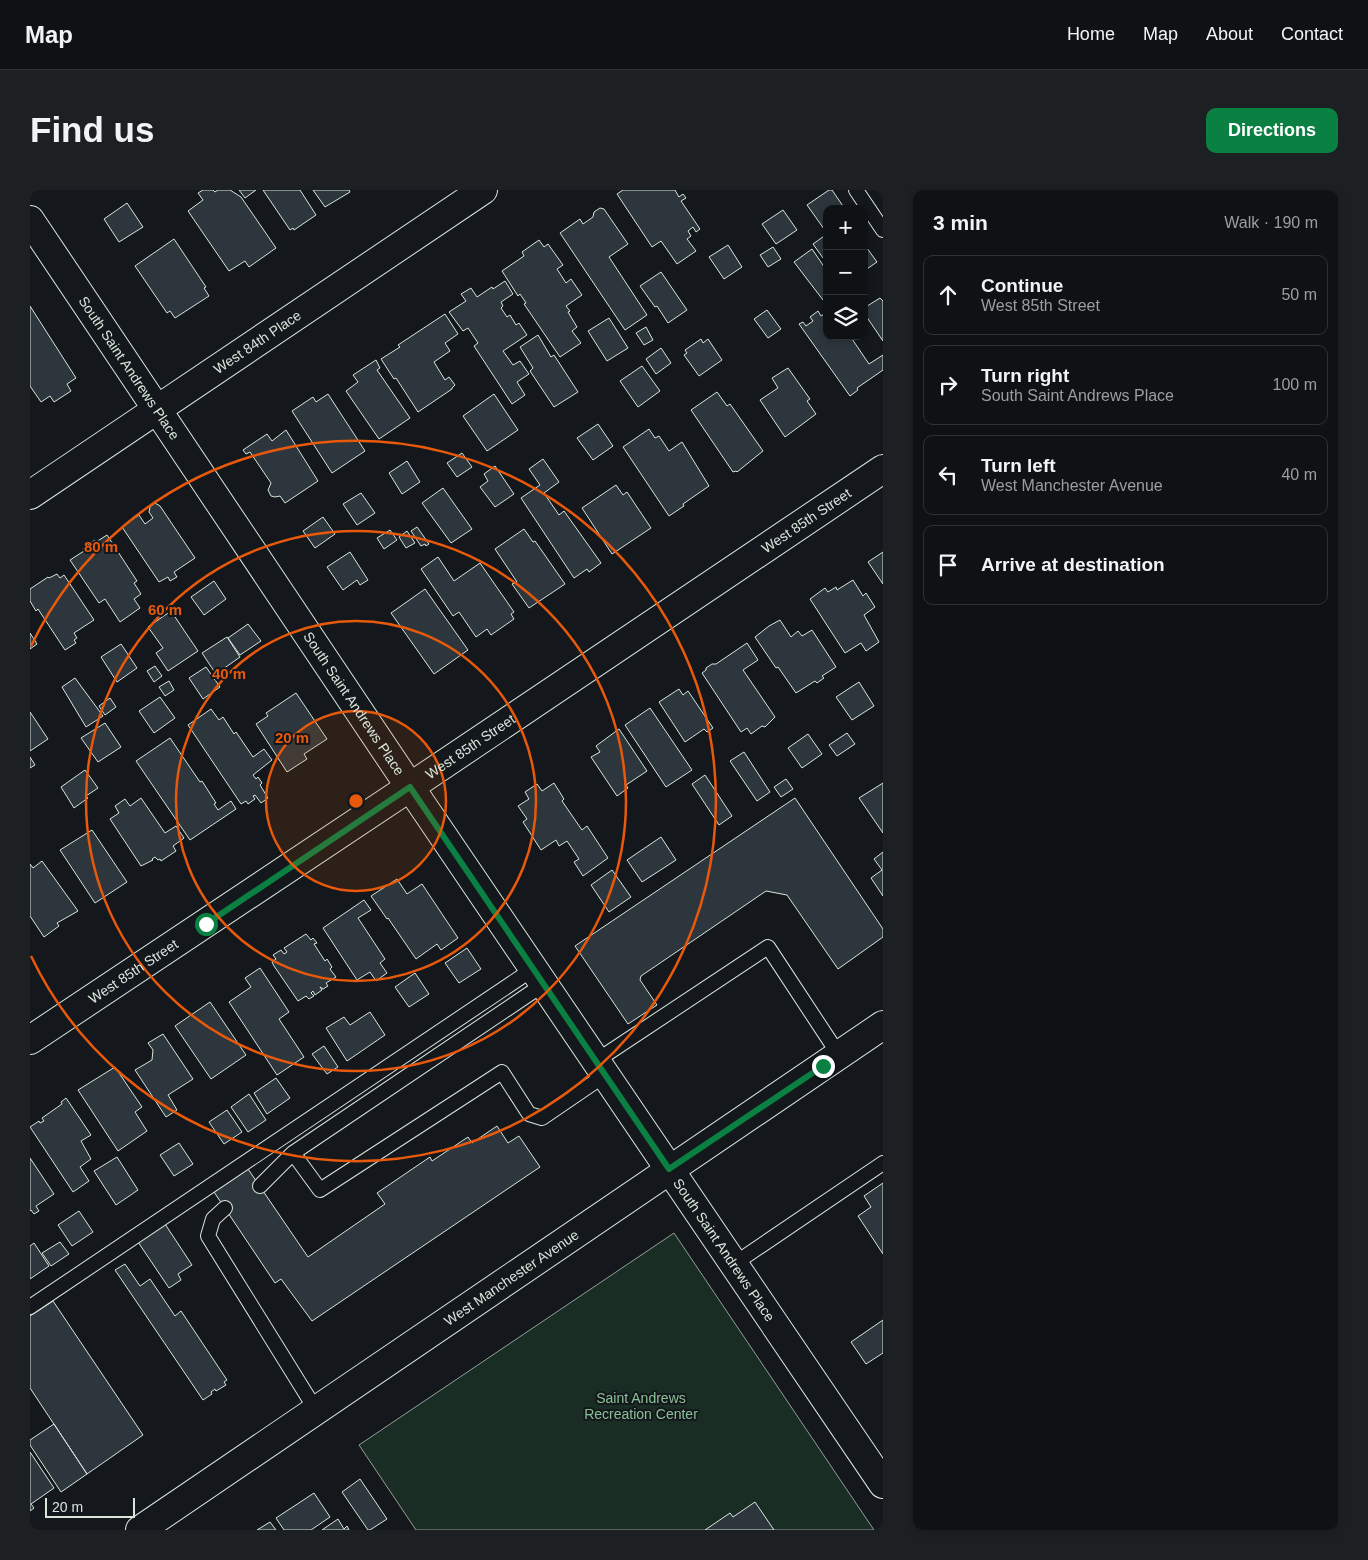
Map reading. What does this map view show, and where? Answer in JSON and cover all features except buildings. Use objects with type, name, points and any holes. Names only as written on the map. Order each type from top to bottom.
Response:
[{"type":"street","name":"West 84th Place","points":[[30,495],[483,190]]},
{"type":"street","name":"South Saint Andrews Place","points":[[30,220],[410,787],[883,1484]]},
{"type":"street","name":"West 85th Street","points":[[30,1040],[883,469]]},
{"type":"street","name":"West Manchester Avenue","points":[[140,1530],[883,1025]]},
{"type":"lane","points":[[856,190],[883,230]]},
{"type":"lane","points":[[293,1153],[320,1190],[502,1072],[529,1114],[542,1118],[601,1068],[768,947],[839,1055]]},
{"type":"lane","points":[[260,1186],[293,1153],[539,976]]},
{"type":"lane","points":[[30,1307],[539,976]]},
{"type":"lane","points":[[734,1264],[883,1163]]},
{"type":"lane","points":[[225,1208],[213,1219],[208,1236],[316,1410]]},
{"type":"green space","name":"Saint Andrews Recreation Center","points":[[674,1233],[874,1530],[416,1530],[359,1445]]},
{"type":"route","points":[[206,924],[410,787],[669,1169],[823,1066]]}]
